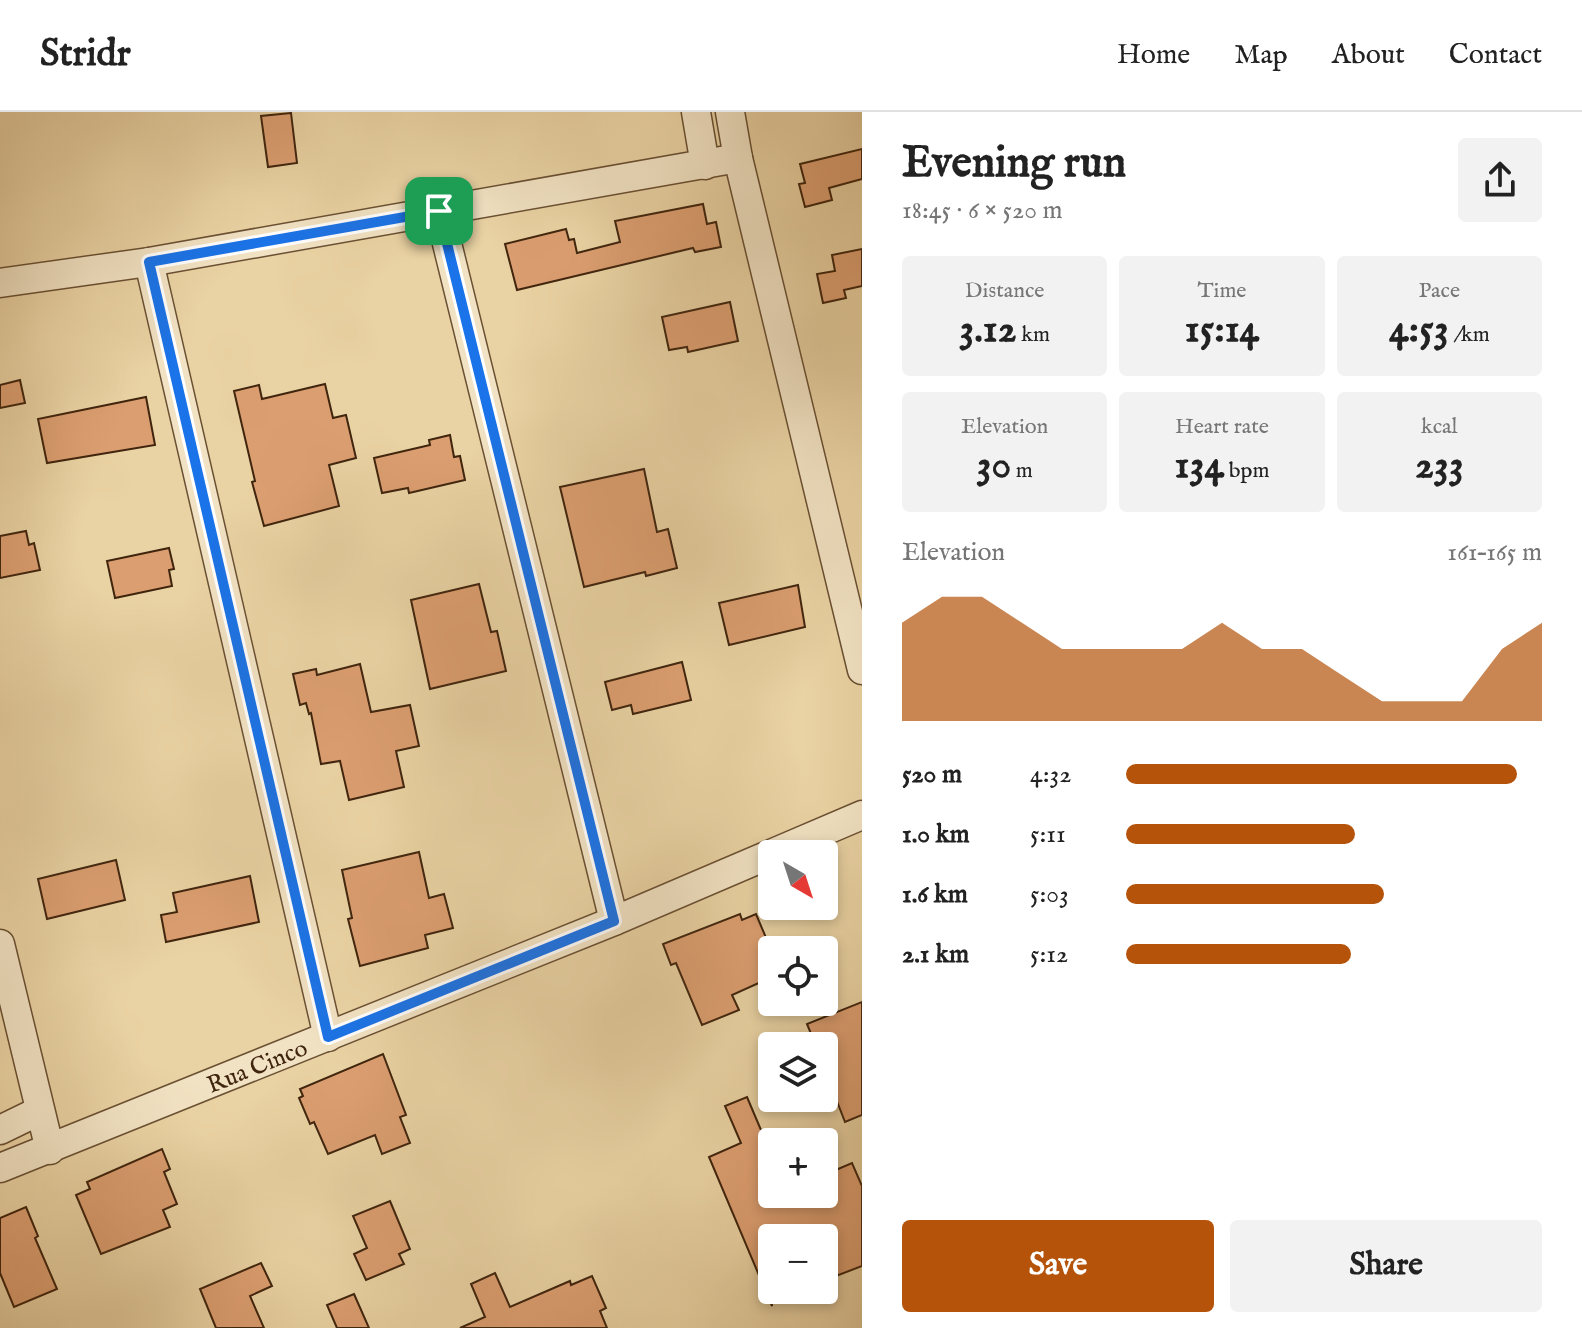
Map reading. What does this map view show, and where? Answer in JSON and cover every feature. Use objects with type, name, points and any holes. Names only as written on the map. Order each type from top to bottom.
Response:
[{"type":"street","points":[[696,112],[705,165]]},
{"type":"street","points":[[730,112],[738,158],[862,670]]},
{"type":"street","points":[[0,283],[149,262],[738,158]]},
{"type":"street","points":[[439,211],[614,921]]},
{"type":"street","points":[[149,262],[328,1037]]},
{"type":"street","name":"Rua Cinco","points":[[0,1168],[614,921],[862,815]]},
{"type":"street","points":[[0,944],[50,1150]]},
{"type":"street","points":[[0,1130],[39,1111]]},
{"type":"building","points":[[291,113],[297,163],[268,167],[261,116]]},
{"type":"building","points":[[862,149],[862,179],[829,188],[832,200],[805,207],[799,184],[805,183],[800,164]]},
{"type":"building","points":[[703,204],[707,224],[716,222],[721,247],[695,252],[693,248],[517,290],[505,244],[566,229],[569,240],[574,239],[577,253],[620,242],[615,221]]},
{"type":"building","points":[[862,249],[862,286],[844,290],[846,298],[823,303],[817,274],[835,271],[832,255]]},
{"type":"building","points":[[730,302],[738,341],[688,352],[687,347],[669,350],[662,317]]},
{"type":"building","points":[[20,380],[25,403],[0,408],[0,385]]},
{"type":"building","points":[[325,384],[333,418],[346,415],[356,458],[329,465],[339,506],[264,526],[234,391],[259,385],[262,399]]},
{"type":"building","points":[[146,397],[155,445],[47,463],[38,419]]},
{"type":"building","points":[[450,435],[454,457],[460,456],[465,480],[409,493],[408,488],[382,493],[374,458],[430,445],[429,440]]},
{"type":"building","points":[[644,469],[657,532],[668,529],[677,568],[646,576],[645,572],[584,587],[560,487]]},
{"type":"building","points":[[26,531],[29,545],[34,543],[40,570],[0,578],[0,536]]},
{"type":"building","points":[[169,548],[174,569],[169,570],[172,586],[115,598],[107,561]]},
{"type":"building","points":[[479,584],[491,632],[497,631],[506,671],[430,689],[411,600]]},
{"type":"building","points":[[798,585],[805,627],[729,645],[719,603]]},
{"type":"building","points":[[682,662],[691,700],[633,714],[631,705],[612,710],[605,682]]},
{"type":"building","points":[[360,664],[371,712],[410,705],[419,746],[396,751],[404,787],[349,800],[340,761],[321,764],[311,713],[306,703],[300,705],[293,674],[316,669],[317,675]]},
{"type":"building","points":[[419,852],[429,898],[444,894],[453,928],[425,935],[428,948],[360,966],[348,919],[352,918],[342,870]]},
{"type":"building","points":[[116,860],[125,900],[47,919],[38,879]]},
{"type":"building","points":[[250,876],[259,922],[166,942],[161,915],[177,912],[173,893]]},
{"type":"building","points":[[740,914],[742,920],[756,914],[765,936],[758,936],[758,983],[732,995],[739,1010],[702,1025],[676,963],[671,965],[663,944]]},
{"type":"building","points":[[862,1002],[862,1115],[845,1122],[838,1104],[838,1032],[810,1032],[807,1024],[827,1016],[838,1016],[838,1012]]},
{"type":"building","points":[[383,1054],[406,1115],[400,1117],[410,1143],[382,1154],[375,1135],[328,1154],[314,1122],[310,1124],[299,1098],[303,1096],[300,1089]]},
{"type":"building","points":[[747,1097],[760,1128],[758,1208],[838,1208],[838,1169],[852,1163],[862,1186],[862,1266],[838,1275],[838,1224],[758,1224],[758,1273],[709,1157],[741,1143],[725,1106]]},
{"type":"building","points":[[162,1149],[170,1169],[164,1172],[177,1204],[163,1210],[170,1227],[101,1254],[76,1195],[90,1189],[87,1182]]},
{"type":"building","points":[[390,1201],[410,1249],[399,1254],[404,1264],[366,1280],[354,1254],[367,1248],[353,1216]]},
{"type":"building","points":[[26,1207],[38,1236],[35,1238],[57,1289],[14,1307],[0,1273],[0,1218]]},
{"type":"building","points":[[261,1263],[272,1286],[250,1296],[264,1328],[216,1328],[200,1289]]},
{"type":"building","points":[[495,1273],[510,1307],[570,1281],[571,1285],[592,1276],[606,1308],[600,1311],[607,1328],[460,1328],[485,1317],[471,1284]]},
{"type":"building","points":[[354,1294],[369,1328],[337,1328],[327,1305]]},
{"type":"route","points":[[439,211],[614,921],[328,1037],[149,262],[439,211]]}]
